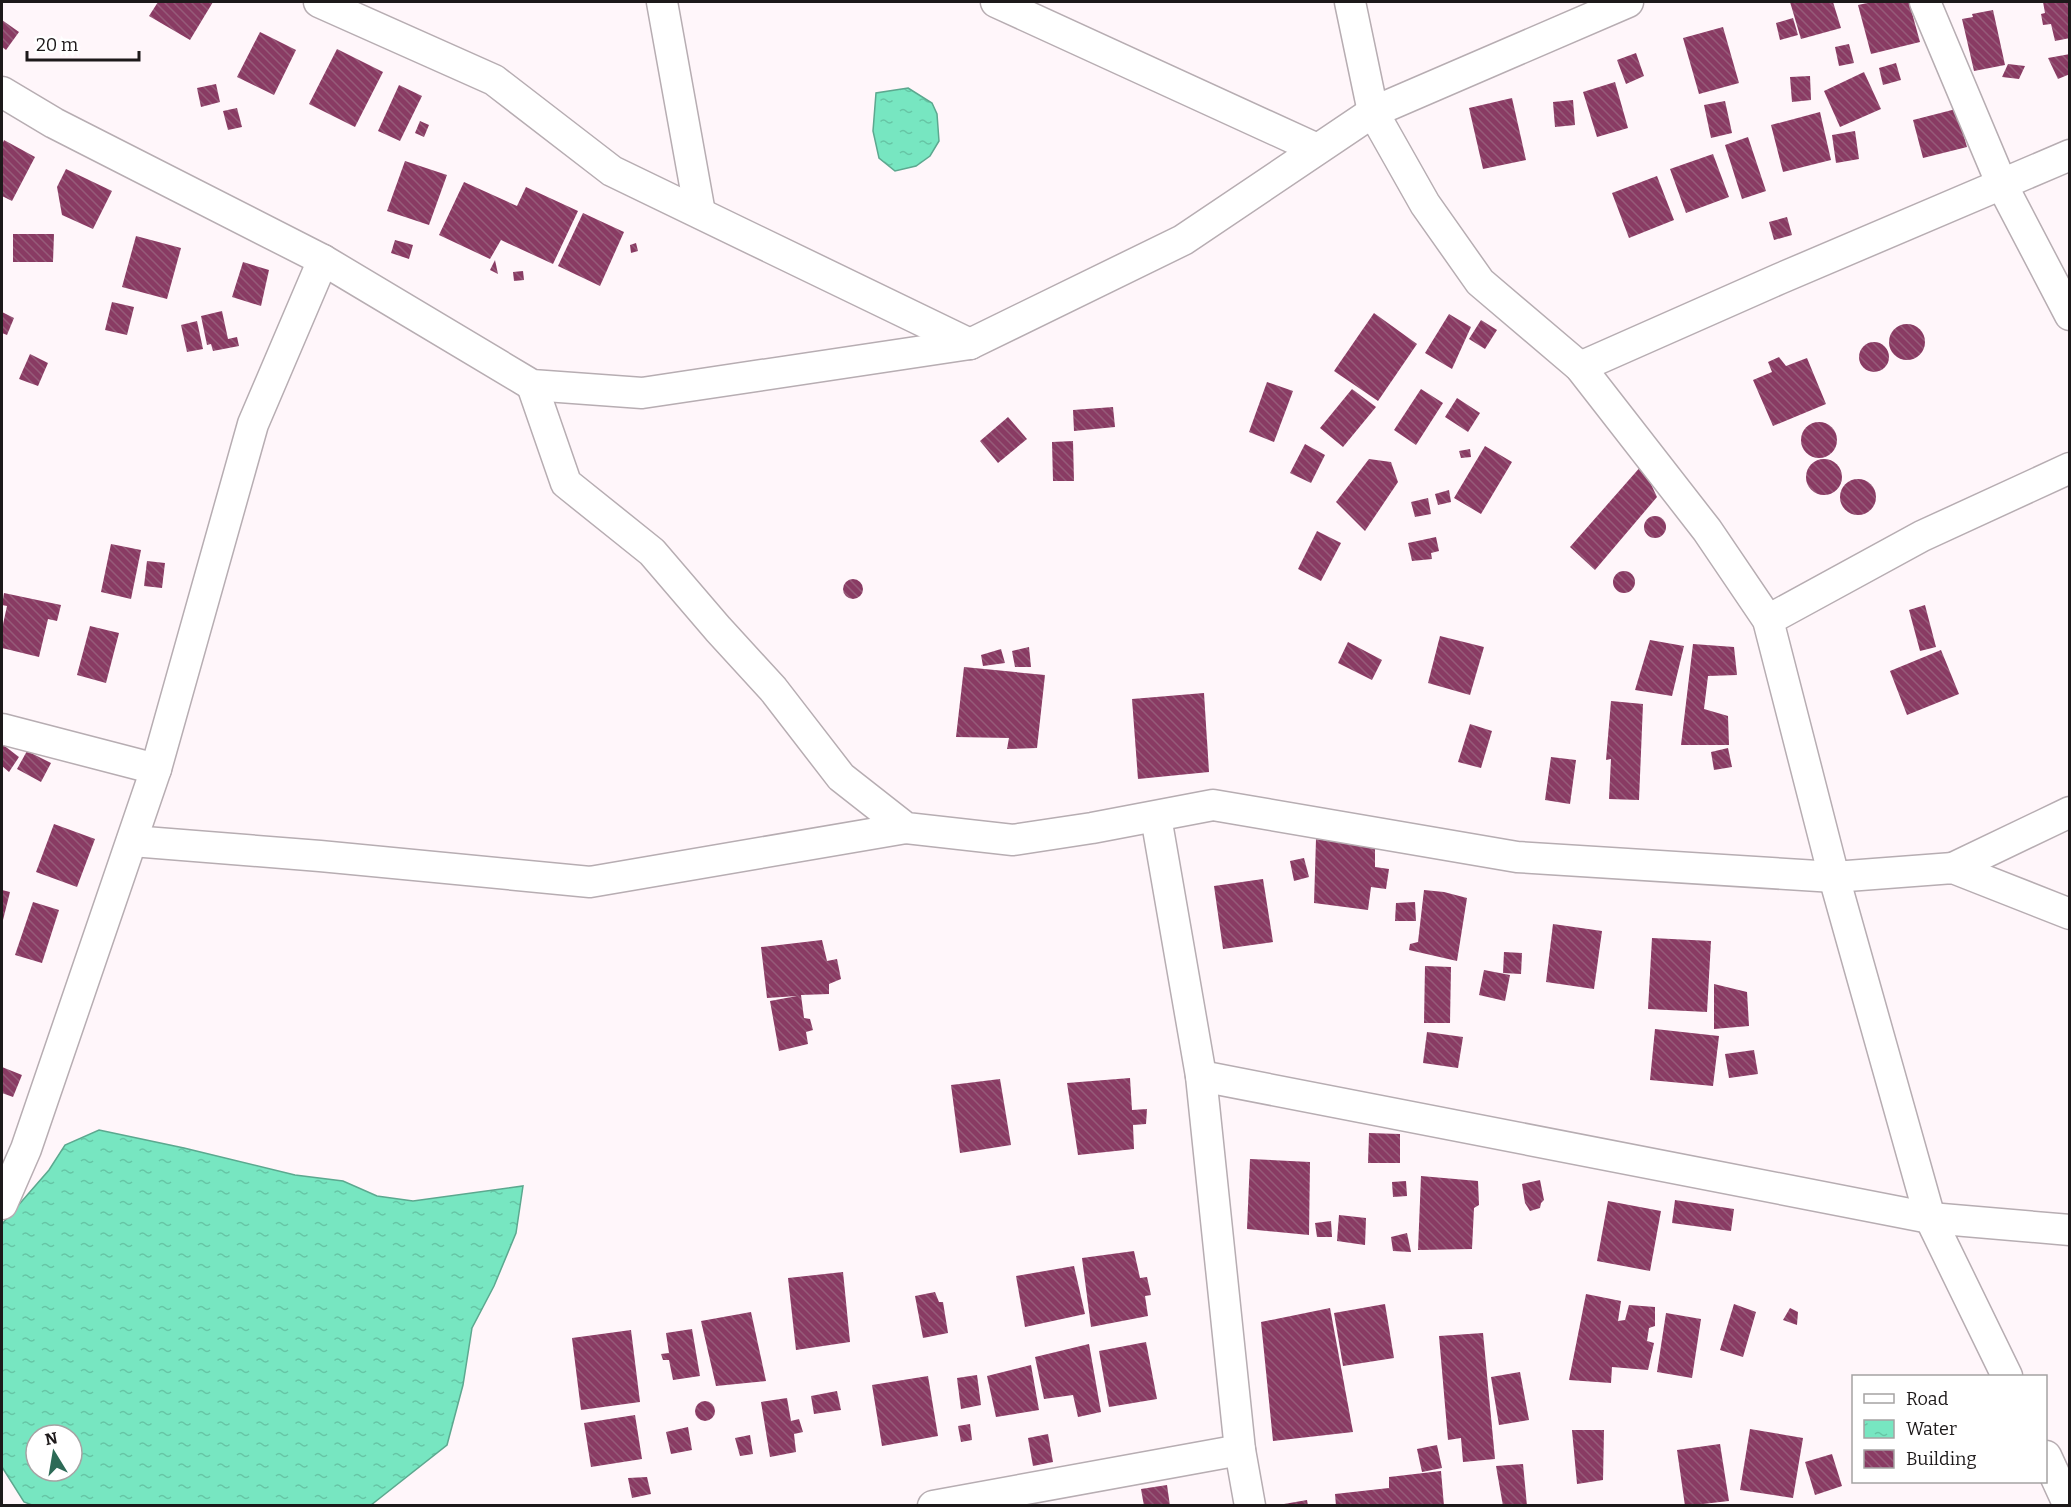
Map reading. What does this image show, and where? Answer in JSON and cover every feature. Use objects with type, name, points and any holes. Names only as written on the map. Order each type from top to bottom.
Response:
[{"type":"street","points":[[319,2],[494,80],[612,171],[970,344]]},
{"type":"street","points":[[662,2],[700,213]]},
{"type":"street","points":[[996,2],[1317,149]]},
{"type":"street","points":[[1350,2],[1373,112],[1425,204],[1480,282],[1580,367],[1707,530],[1768,620],[1834,877],[1930,1218],[2006,1375]]},
{"type":"street","points":[[2,92],[54,123],[323,260],[532,385],[642,393],[970,344],[1183,240],[1373,112],[1628,2]]},
{"type":"street","points":[[1925,2],[2002,185],[2070,315]]},
{"type":"street","points":[[1580,367],[2070,155]]},
{"type":"street","points":[[2,1204],[26,1149],[156,769],[253,424],[323,260]]},
{"type":"street","points":[[532,385],[566,483],[652,552],[773,689],[841,777],[906,828]]},
{"type":"street","points":[[1768,620],[1922,536],[2070,468]]},
{"type":"street","points":[[2,729],[156,769]]},
{"type":"street","points":[[132,842],[320,856],[590,882],[906,828],[1014,840],[1156,817],[1213,805],[1517,857],[1834,877],[1953,868],[2070,812]]},
{"type":"street","points":[[1156,817],[1201,1076],[1240,1450],[1250,1506]]},
{"type":"street","points":[[1953,868],[2070,914]]},
{"type":"street","points":[[1201,1076],[1930,1218],[2070,1230]]},
{"type":"street","points":[[933,1506],[1240,1450]]},
{"type":"street","points":[[2047,1458],[2069,1506]]},
{"type":"water","points":[[908,88],[932,103],[937,114],[939,141],[930,156],[916,166],[895,171],[879,158],[873,131],[876,93]]},
{"type":"water","points":[[99,1130],[295,1175],[343,1181],[377,1196],[413,1201],[523,1186],[516,1233],[494,1286],[472,1328],[463,1385],[447,1445],[371,1505],[32,1505],[24,1502],[2,1467],[2,1224],[49,1170],[65,1145]]},
{"type":"building","points":[[158,2],[213,2],[190,40],[149,16]]},
{"type":"building","points":[[1790,2],[1833,2],[1841,28],[1801,39]]},
{"type":"building","points":[[1872,2],[1909,2],[1920,42],[1871,54],[1858,5]]},
{"type":"building","points":[[2043,2],[2070,2],[2070,38],[2055,41],[2051,24],[2043,25],[2041,14],[2045,13]]},
{"type":"building","points":[[1993,10],[2005,65],[1974,71],[1962,19],[1973,17],[1972,14]]},
{"type":"building","points":[[1793,18],[1798,35],[1780,40],[1776,23]]},
{"type":"building","points":[[2,20],[19,32],[6,50],[2,47]]},
{"type":"building","points":[[1723,27],[1739,83],[1699,94],[1683,38]]},
{"type":"building","points":[[260,32],[296,50],[274,95],[237,77]]},
{"type":"building","points":[[1849,44],[1854,63],[1839,66],[1835,47]]},
{"type":"building","points":[[337,49],[383,72],[355,127],[309,104]]},
{"type":"building","points":[[1636,53],[1644,76],[1626,84],[1617,60]]},
{"type":"building","points":[[2070,54],[2070,74],[2058,79],[2048,58]]},
{"type":"building","points":[[1896,63],[1901,80],[1883,85],[1879,68]]},
{"type":"building","points":[[2008,64],[2025,66],[2019,79],[2002,77]]},
{"type":"building","points":[[1864,72],[1881,109],[1840,127],[1824,91]]},
{"type":"building","points":[[1810,76],[1811,100],[1792,102],[1790,77]]},
{"type":"building","points":[[1615,82],[1628,128],[1597,137],[1583,92]]},
{"type":"building","points":[[216,84],[220,102],[201,107],[197,88]]},
{"type":"building","points":[[399,85],[422,96],[400,141],[378,131]]},
{"type":"building","points":[[1512,98],[1526,160],[1483,169],[1469,108]]},
{"type":"building","points":[[1573,100],[1575,125],[1555,127],[1553,102]]},
{"type":"building","points":[[1725,101],[1732,133],[1711,138],[1704,105]]},
{"type":"building","points":[[237,108],[242,127],[228,130],[223,111]]},
{"type":"building","points":[[1956,109],[1967,147],[1923,158],[1913,120]]},
{"type":"building","points":[[1820,112],[1831,160],[1783,172],[1771,125]]},
{"type":"building","points":[[420,121],[429,125],[424,137],[415,133]]},
{"type":"building","points":[[1855,131],[1859,159],[1836,163],[1832,135]]},
{"type":"building","points":[[1748,137],[1766,191],[1742,199],[1725,145]]},
{"type":"building","points":[[4,140],[35,157],[12,201],[2,196],[2,145]]},
{"type":"building","points":[[1713,154],[1729,197],[1686,213],[1670,169]]},
{"type":"building","points":[[405,161],[447,175],[429,225],[387,211]]},
{"type":"building","points":[[66,169],[112,191],[93,229],[62,215],[57,187]]},
{"type":"building","points":[[1657,176],[1674,220],[1629,238],[1612,193]]},
{"type":"building","points":[[464,182],[517,206],[526,187],[578,211],[553,264],[501,240],[490,259],[439,235]]},
{"type":"building","points":[[583,213],[624,232],[600,286],[558,266]]},
{"type":"building","points":[[1787,217],[1792,235],[1774,240],[1769,222]]},
{"type":"building","points":[[13,234],[54,234],[53,262],[13,262]]},
{"type":"building","points":[[136,236],[181,248],[167,299],[122,287]]},
{"type":"building","points":[[395,240],[413,245],[409,259],[391,253]]},
{"type":"building","points":[[636,243],[638,251],[631,253],[630,245]]},
{"type":"building","points":[[495,260],[498,274],[490,270]]},
{"type":"building","points":[[243,262],[269,270],[261,306],[232,297]]},
{"type":"building","points":[[523,271],[524,280],[514,281],[513,272]]},
{"type":"building","points":[[112,302],[134,307],[127,335],[105,330]]},
{"type":"building","points":[[222,311],[228,339],[237,337],[239,346],[213,351],[211,344],[207,345],[201,316]]},
{"type":"building","points":[[2,312],[14,318],[7,335],[2,333]]},
{"type":"building","points":[[1374,313],[1417,344],[1378,401],[1334,371]]},
{"type":"building","points":[[1449,314],[1471,327],[1452,369],[1425,353]]},
{"type":"building","points":[[1481,320],[1497,330],[1485,349],[1469,339]]},
{"type":"building","points":[[197,321],[203,349],[187,352],[181,325]]},
{"type":"building","points":[[1907,324],[1919,330],[1925,342],[1919,354],[1907,360],[1895,354],[1889,342],[1895,330]]},
{"type":"building","points":[[1874,342],[1885,346],[1889,357],[1885,368],[1874,372],[1863,368],[1859,357],[1863,346]]},
{"type":"building","points":[[30,354],[48,363],[38,386],[19,379]]},
{"type":"building","points":[[1779,357],[1786,366],[1807,358],[1826,404],[1773,426],[1753,380],[1772,372],[1768,362]]},
{"type":"building","points":[[1267,382],[1293,391],[1274,442],[1249,432]]},
{"type":"building","points":[[1352,389],[1376,407],[1343,447],[1320,428]]},
{"type":"building","points":[[1421,389],[1443,403],[1416,445],[1394,430]]},
{"type":"building","points":[[1457,398],[1480,413],[1468,432],[1445,417]]},
{"type":"building","points":[[1113,407],[1115,427],[1074,431],[1073,410]]},
{"type":"building","points":[[1008,417],[1027,439],[998,463],[980,441]]},
{"type":"building","points":[[1819,422],[1831,428],[1837,440],[1831,452],[1819,458],[1807,452],[1801,440],[1807,428]]},
{"type":"building","points":[[1073,441],[1074,481],[1053,481],[1052,442]]},
{"type":"building","points":[[1305,444],[1325,455],[1311,483],[1290,473]]},
{"type":"building","points":[[1485,446],[1512,462],[1481,514],[1454,498]]},
{"type":"building","points":[[1470,449],[1471,457],[1461,458],[1459,451]]},
{"type":"building","points":[[1369,459],[1391,462],[1398,482],[1365,531],[1336,502]]},
{"type":"building","points":[[1824,459],[1836,465],[1842,477],[1836,489],[1824,495],[1812,489],[1806,477],[1812,465]]},
{"type":"building","points":[[1642,465],[1657,497],[1595,570],[1570,547]]},
{"type":"building","points":[[1858,479],[1870,485],[1876,497],[1870,509],[1858,515],[1846,509],[1840,497],[1846,485]]},
{"type":"building","points":[[1449,490],[1451,502],[1438,505],[1435,494]]},
{"type":"building","points":[[1428,498],[1431,514],[1415,517],[1411,502]]},
{"type":"building","points":[[1655,516],[1663,519],[1666,527],[1663,535],[1655,538],[1647,535],[1644,527],[1647,519]]},
{"type":"building","points":[[1317,531],[1341,543],[1321,581],[1298,569]]},
{"type":"building","points":[[1436,537],[1439,551],[1431,553],[1432,559],[1412,561],[1408,543]]},
{"type":"building","points":[[111,544],[141,550],[131,599],[101,592]]},
{"type":"building","points":[[147,561],[165,563],[162,588],[144,586]]},
{"type":"building","points":[[1620,571],[1628,571],[1635,578],[1635,586],[1628,593],[1620,593],[1613,586],[1613,578]]},
{"type":"building","points":[[853,579],[860,582],[863,589],[860,596],[853,599],[846,596],[843,589],[846,582]]},
{"type":"building","points":[[4,593],[61,605],[57,621],[48,619],[39,657],[2,648],[2,629],[7,606],[2,605]]},
{"type":"building","points":[[1925,605],[1936,647],[1920,651],[1909,610]]},
{"type":"building","points":[[90,626],[119,633],[106,683],[77,675]]},
{"type":"building","points":[[1440,636],[1484,647],[1470,695],[1428,683]]},
{"type":"building","points":[[1650,640],[1684,646],[1672,696],[1635,690]]},
{"type":"building","points":[[1348,642],[1382,660],[1372,680],[1338,663]]},
{"type":"building","points":[[1693,644],[1734,647],[1737,675],[1708,676],[1704,709],[1728,716],[1729,745],[1681,745]]},
{"type":"building","points":[[1029,647],[1031,667],[1015,667],[1012,651]]},
{"type":"building","points":[[1001,649],[1005,663],[983,666],[981,655]]},
{"type":"building","points":[[1941,650],[1959,694],[1907,715],[1890,671]]},
{"type":"building","points":[[964,667],[1045,675],[1037,748],[1007,749],[1009,738],[956,737]]},
{"type":"building","points":[[1204,693],[1209,772],[1138,779],[1132,699]]},
{"type":"building","points":[[1611,701],[1643,704],[1639,800],[1609,799],[1611,759],[1606,760]]},
{"type":"building","points":[[1470,724],[1492,731],[1481,768],[1458,762]]},
{"type":"building","points":[[2,744],[19,757],[9,772],[2,766]]},
{"type":"building","points":[[1728,748],[1732,767],[1714,770],[1711,752]]},
{"type":"building","points":[[27,751],[51,763],[41,782],[17,769]]},
{"type":"building","points":[[1551,757],[1576,760],[1570,804],[1545,800]]},
{"type":"building","points":[[54,824],[95,839],[77,887],[36,872]]},
{"type":"building","points":[[1316,839],[1375,848],[1375,867],[1389,869],[1386,889],[1371,887],[1368,910],[1314,903]]},
{"type":"building","points":[[1304,858],[1309,877],[1294,881],[1290,861]]},
{"type":"building","points":[[1263,879],[1273,942],[1223,949],[1214,886]]},
{"type":"building","points":[[2,890],[10,892],[2,924]]},
{"type":"building","points":[[1424,890],[1467,898],[1457,961],[1409,950],[1410,944],[1418,942]]},
{"type":"building","points":[[33,902],[59,910],[42,963],[15,955]]},
{"type":"building","points":[[1415,902],[1416,921],[1395,921],[1396,903]]},
{"type":"building","points":[[1553,924],[1602,931],[1594,989],[1546,982]]},
{"type":"building","points":[[1652,938],[1711,941],[1707,1012],[1648,1009]]},
{"type":"building","points":[[822,940],[827,961],[837,959],[841,979],[829,984],[829,994],[801,995],[804,1018],[810,1019],[813,1030],[806,1032],[808,1044],[779,1051],[770,1001],[797,996],[767,998],[761,947]]},
{"type":"building","points":[[1504,952],[1522,953],[1521,974],[1503,973]]},
{"type":"building","points":[[1425,966],[1451,967],[1450,1023],[1424,1023]]},
{"type":"building","points":[[1484,970],[1510,975],[1505,1001],[1479,995]]},
{"type":"building","points":[[1714,984],[1747,992],[1749,1026],[1714,1029]]},
{"type":"building","points":[[1655,1029],[1719,1036],[1713,1086],[1650,1080]]},
{"type":"building","points":[[1427,1032],[1463,1037],[1458,1068],[1423,1063]]},
{"type":"building","points":[[1754,1050],[1758,1074],[1729,1078],[1725,1054]]},
{"type":"building","points":[[2,1067],[22,1075],[13,1097],[2,1093]]},
{"type":"building","points":[[1130,1078],[1132,1110],[1147,1109],[1146,1124],[1133,1125],[1134,1149],[1078,1155],[1067,1083]]},
{"type":"building","points":[[1000,1079],[1011,1145],[960,1153],[951,1085]]},
{"type":"building","points":[[1369,1133],[1400,1134],[1400,1163],[1368,1163]]},
{"type":"building","points":[[1250,1159],[1310,1162],[1309,1235],[1247,1229]]},
{"type":"building","points":[[1421,1176],[1478,1181],[1479,1205],[1474,1208],[1472,1249],[1418,1250]]},
{"type":"building","points":[[1540,1180],[1544,1200],[1540,1208],[1530,1211],[1525,1203],[1522,1184]]},
{"type":"building","points":[[1406,1181],[1407,1196],[1393,1197],[1392,1182]]},
{"type":"building","points":[[1675,1200],[1734,1209],[1731,1231],[1672,1223]]},
{"type":"building","points":[[1608,1201],[1661,1211],[1650,1271],[1597,1261]]},
{"type":"building","points":[[1339,1215],[1366,1218],[1365,1245],[1337,1241]]},
{"type":"building","points":[[1331,1221],[1332,1237],[1317,1237],[1315,1223]]},
{"type":"building","points":[[1407,1233],[1411,1252],[1393,1251],[1391,1237]]},
{"type":"building","points":[[1134,1251],[1140,1278],[1147,1277],[1151,1295],[1145,1296],[1148,1316],[1091,1327],[1082,1258]]},
{"type":"building","points":[[1074,1266],[1085,1314],[1025,1327],[1016,1276]]},
{"type":"building","points":[[843,1272],[850,1342],[796,1350],[788,1278]]},
{"type":"building","points":[[935,1292],[939,1302],[943,1302],[948,1333],[923,1338],[915,1296]]},
{"type":"building","points":[[1586,1294],[1621,1301],[1618,1321],[1625,1320],[1629,1305],[1655,1307],[1655,1326],[1649,1328],[1647,1341],[1654,1343],[1648,1370],[1612,1367],[1611,1383],[1569,1380]]},
{"type":"building","points":[[1385,1304],[1394,1358],[1343,1366],[1334,1313]]},
{"type":"building","points":[[1734,1304],[1756,1312],[1743,1357],[1720,1350]]},
{"type":"building","points":[[1330,1308],[1353,1432],[1273,1441],[1261,1322]]},
{"type":"building","points":[[1790,1308],[1798,1312],[1797,1325],[1783,1320]]},
{"type":"building","points":[[751,1312],[766,1381],[716,1386],[701,1321]]},
{"type":"building","points":[[1666,1313],[1701,1319],[1692,1378],[1657,1372]]},
{"type":"building","points":[[692,1329],[700,1376],[673,1380],[669,1360],[663,1360],[661,1354],[669,1353],[666,1333]]},
{"type":"building","points":[[631,1330],[640,1402],[581,1410],[572,1338]]},
{"type":"building","points":[[1483,1333],[1495,1459],[1463,1462],[1461,1438],[1448,1440],[1439,1336]]},
{"type":"building","points":[[1146,1342],[1157,1399],[1109,1407],[1099,1351]]},
{"type":"building","points":[[1089,1344],[1101,1412],[1078,1417],[1073,1395],[1044,1399],[1035,1357]]},
{"type":"building","points":[[1031,1365],[1039,1410],[996,1417],[987,1376]]},
{"type":"building","points":[[1520,1372],[1529,1420],[1499,1425],[1491,1377]]},
{"type":"building","points":[[977,1375],[981,1405],[961,1409],[957,1378]]},
{"type":"building","points":[[928,1376],[938,1436],[882,1446],[872,1385]]},
{"type":"building","points":[[837,1391],[841,1410],[814,1414],[811,1396]]},
{"type":"building","points":[[787,1398],[791,1421],[799,1419],[803,1432],[794,1434],[796,1452],[770,1457],[761,1402]]},
{"type":"building","points":[[705,1401],[712,1404],[715,1411],[712,1418],[705,1421],[698,1418],[695,1411],[698,1404]]},
{"type":"building","points":[[635,1415],[642,1459],[591,1467],[584,1423]]},
{"type":"building","points":[[970,1424],[972,1440],[961,1442],[958,1426]]},
{"type":"building","points":[[688,1427],[692,1450],[671,1454],[666,1432]]},
{"type":"building","points":[[1750,1429],[1803,1438],[1793,1498],[1740,1490]]},
{"type":"building","points":[[1572,1430],[1604,1430],[1603,1480],[1577,1484]]},
{"type":"building","points":[[1048,1434],[1053,1462],[1033,1466],[1028,1438]]},
{"type":"building","points":[[750,1435],[753,1454],[740,1456],[735,1438]]},
{"type":"building","points":[[1720,1444],[1729,1501],[1685,1506],[1677,1450]]},
{"type":"building","points":[[1437,1445],[1442,1468],[1422,1472],[1417,1449]]},
{"type":"building","points":[[1832,1454],[1842,1486],[1815,1495],[1805,1462]]},
{"type":"building","points":[[1523,1464],[1527,1506],[1503,1506],[1496,1466]]},
{"type":"building","points":[[1441,1471],[1444,1506],[1336,1506],[1335,1494],[1389,1488],[1389,1477]]},
{"type":"building","points":[[647,1477],[651,1494],[632,1498],[628,1478]]},
{"type":"building","points":[[1167,1485],[1170,1506],[1144,1506],[1141,1489]]},
{"type":"building","points":[[1307,1500],[1308,1506],[1284,1506],[1284,1504]]}]
